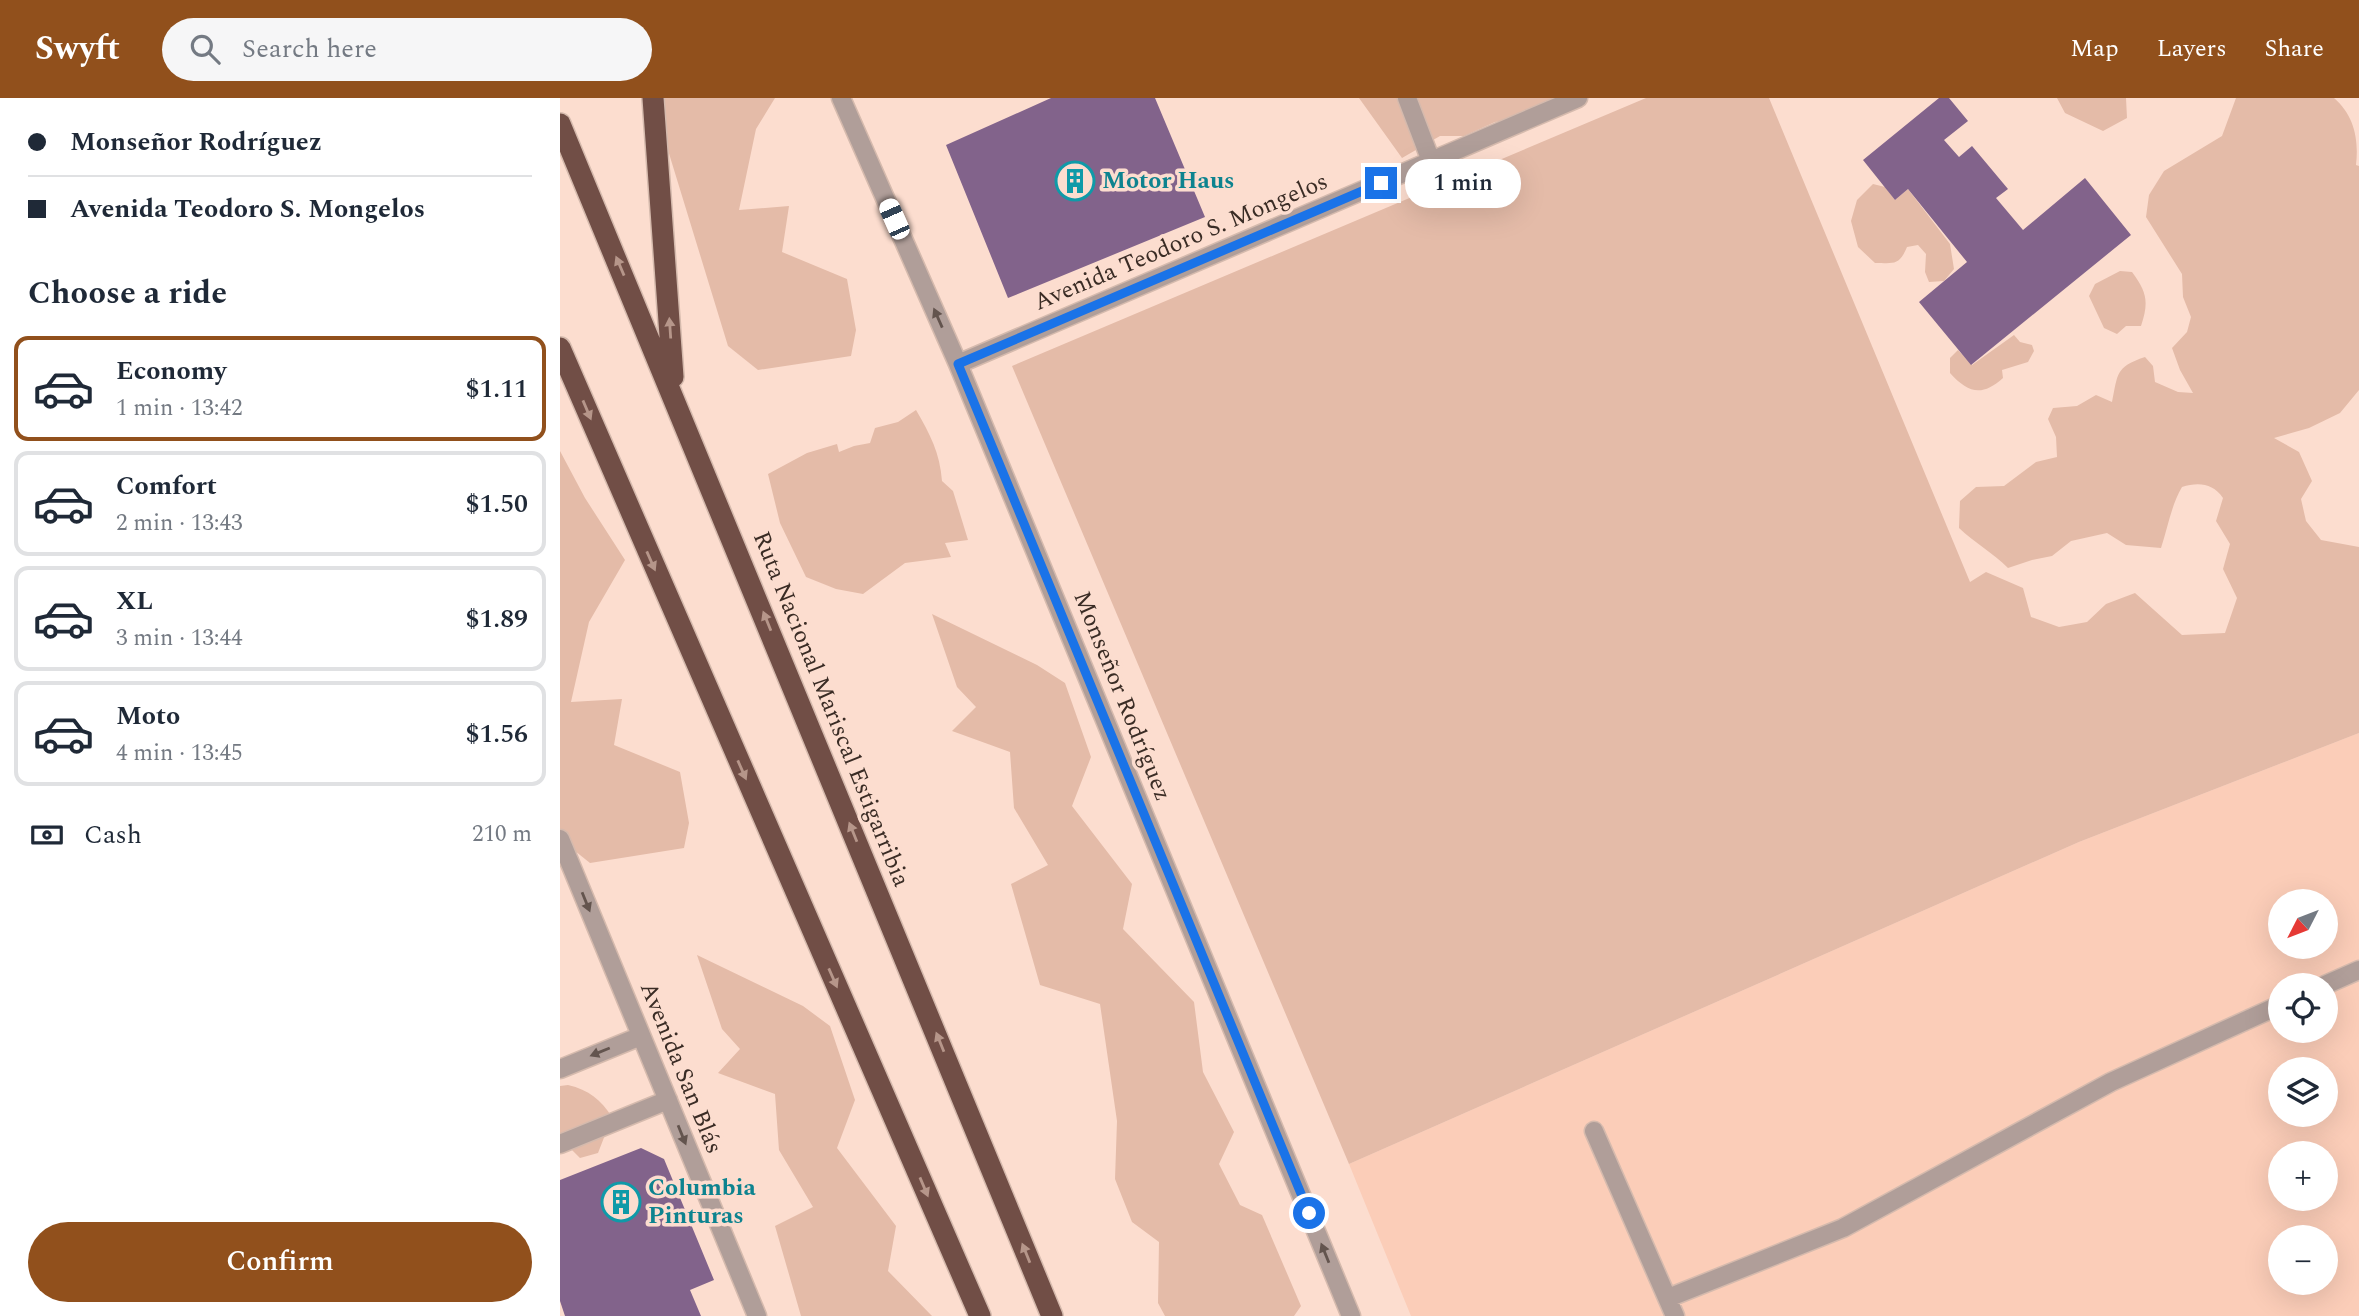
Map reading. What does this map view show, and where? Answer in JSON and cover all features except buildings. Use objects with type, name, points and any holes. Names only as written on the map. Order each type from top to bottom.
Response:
[{"type":"highway","points":[[653,98],[674,396]]},
{"type":"highway","name":"Ruta Nacional Mariscal Estigarribia","points":[[560,124],[1052,1316]]},
{"type":"highway","points":[[560,348],[980,1316]]},
{"type":"street","name":"Monseñor Rodríguez","points":[[841,98],[958,364],[1351,1316]]},
{"type":"street","points":[[1407,98],[1431,161]]},
{"type":"street","name":"Avenida Teodoro S. Mongelos","points":[[958,364],[1578,98]]},
{"type":"street","name":"Avenida San Blás","points":[[560,839],[757,1316]]},
{"type":"street","points":[[2338,979],[2359,970]]},
{"type":"street","points":[[1668,1298],[1843,1228],[2111,1082],[2268,1010]]},
{"type":"street","points":[[560,1069],[641,1035]]},
{"type":"street","points":[[560,1144],[668,1100]]},
{"type":"street","points":[[1594,1131],[1675,1316]]},
{"type":"shaded area","points":[[652,98],[775,98],[756,129],[739,210],[789,206],[782,252],[847,279],[856,330],[851,356],[758,370],[728,346]]},
{"type":"shaded area","points":[[1359,98],[1562,98],[1562,111],[1495,122],[1464,136],[1440,136],[1402,158]]},
{"type":"shaded area","points":[[1646,98],[1769,98],[1970,582],[1986,572],[2023,588],[2031,617],[2059,627],[2087,622],[2106,604],[2135,593],[2182,635],[2225,633],[2237,598],[2223,569],[2230,544],[2216,521],[2223,498],[2215,489],[2199,484],[2182,487],[2172,509],[2161,548],[2126,545],[2107,533],[2071,541],[2052,556],[2008,568],[1959,528],[1960,501],[1976,487],[2004,486],[2036,462],[2057,457],[2056,437],[2048,419],[2053,408],[2077,406],[2096,395],[2112,402],[2120,373],[2128,364],[2145,357],[2153,366],[2155,382],[2178,392],[2193,393],[2172,348],[2187,332],[2191,317],[2183,297],[2182,274],[2146,217],[2149,195],[2164,171],[2222,136],[2236,98],[2334,98],[2346,112],[2354,128],[2356,165],[2359,166],[2359,390],[2340,413],[2309,428],[2274,438],[2299,452],[2312,481],[2301,499],[2306,521],[2321,540],[2359,547],[2359,733],[2079,842],[1349,1164],[1012,366]]},
{"type":"shaded area","points":[[2057,98],[2126,98],[2127,118],[2103,131],[2065,113]]},
{"type":"shaded area","points":[[1873,184],[1885,187],[1895,200],[1908,189],[1950,244],[1954,269],[1944,281],[1929,282],[1925,272],[1926,254],[1918,245],[1907,247],[1901,258],[1887,263],[1875,263],[1858,247],[1851,221],[1857,200]]},
{"type":"shaded area","points":[[2120,271],[2132,272],[2144,292],[2146,304],[2141,326],[2126,326],[2117,334],[2104,328],[2089,296],[2095,284]]},
{"type":"shaded area","points":[[2014,335],[2020,342],[2032,345],[2034,351],[2028,362],[2002,370],[2003,378],[1995,384],[1975,390],[1963,385],[1950,373],[1950,358],[1958,350],[1972,365]]},
{"type":"shaded area","points":[[916,410],[934,444],[942,481],[953,491],[968,540],[945,543],[951,557],[905,563],[863,594],[836,589],[806,577],[780,523],[768,474],[807,453],[837,444],[839,452],[870,443],[875,428],[898,422]]},
{"type":"shaded area","points":[[560,451],[585,498],[625,560],[589,622],[571,702],[622,699],[614,745],[680,772],[689,823],[684,848],[590,863],[560,839]]},
{"type":"shaded area","points":[[932,614],[1037,665],[1065,683],[1091,757],[1072,806],[1132,884],[1123,929],[1194,1002],[1203,1072],[1234,1132],[1219,1164],[1240,1205],[1262,1215],[1301,1306],[1294,1316],[1165,1316],[1158,1303],[1159,1242],[1132,1222],[1115,1179],[1117,1121],[1100,1004],[1040,985],[1011,884],[1048,865],[1014,808],[1010,752],[952,731],[976,707],[957,687]]},
{"type":"shaded area","points":[[2359,733],[2359,1316],[1411,1316],[1349,1164],[2079,842]]},
{"type":"shaded area","points":[[697,955],[803,1006],[830,1026],[855,1100],[837,1148],[896,1226],[888,1271],[932,1316],[801,1316],[775,1226],[813,1207],[779,1150],[775,1094],[718,1073],[740,1049],[722,1029]]},
{"type":"shaded area","points":[[568,1085],[594,1096],[612,1117],[598,1153],[580,1158],[565,1143],[560,1143],[560,1086]]},
{"type":"place","name":"Motor Haus","points":[[1075,181]]},
{"type":"place","name":"Columbia Pinturas","points":[[621,1202]]},
{"type":"route","points":[[1309,1213],[958,364],[1381,183]]}]
